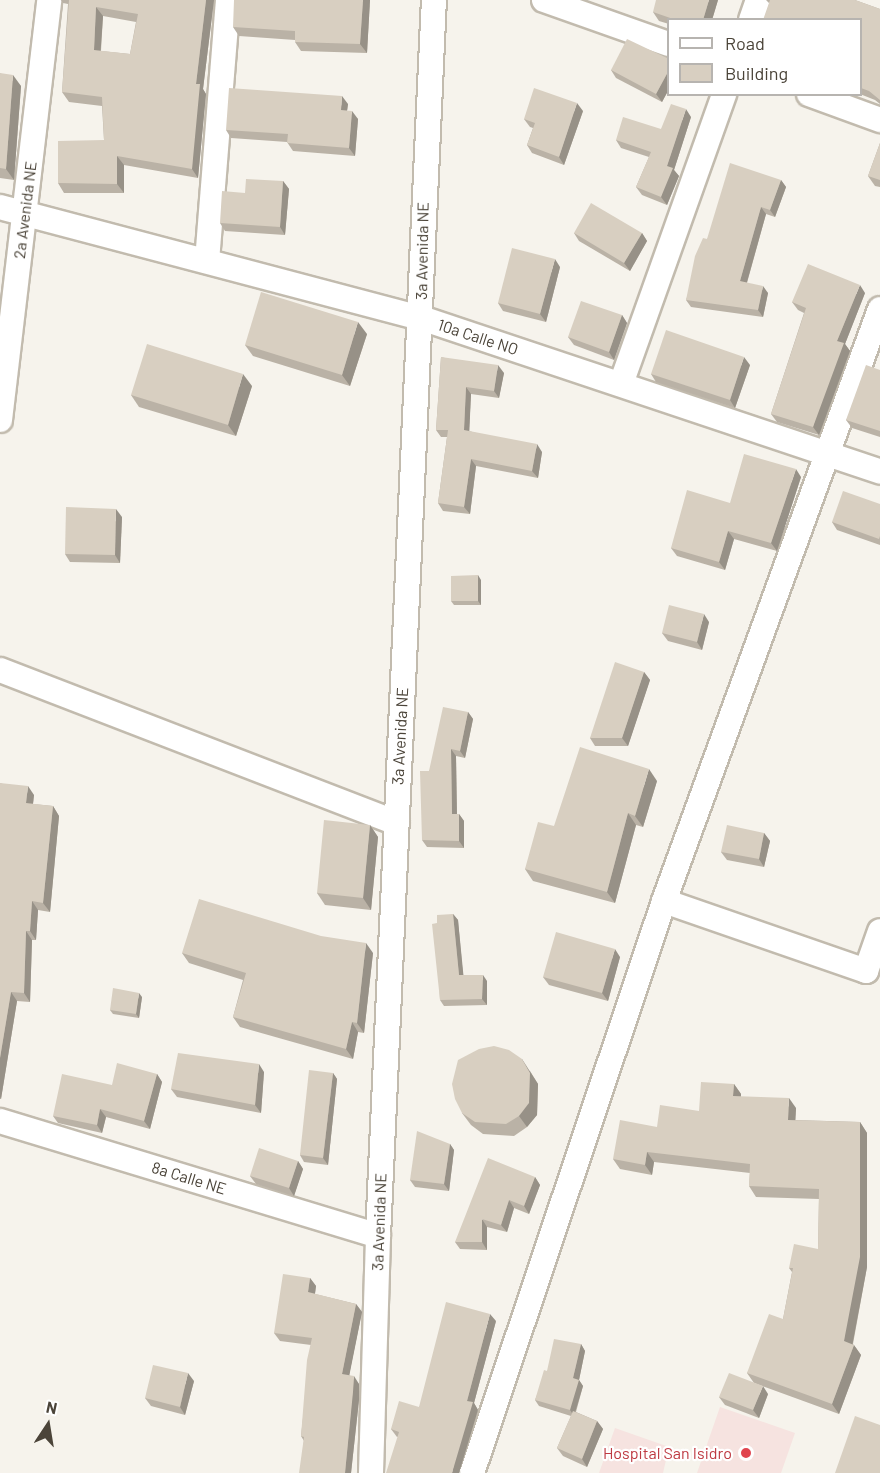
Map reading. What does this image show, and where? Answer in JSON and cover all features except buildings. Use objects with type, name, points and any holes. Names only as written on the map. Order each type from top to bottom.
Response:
[{"type":"street","name":"2a Avenida NE","points":[[0,420],[49,0]]},
{"type":"street","points":[[207,261],[228,0]]},
{"type":"street","name":"3a Avenida NE","points":[[371,1473],[378,1236],[421,318],[421,224],[434,0]]},
{"type":"street","points":[[544,0],[667,43]]},
{"type":"street","points":[[752,18],[758,0]]},
{"type":"street","points":[[621,384],[723,96]]},
{"type":"street","points":[[814,96],[880,120]]},
{"type":"street","name":"10a Calle NO","points":[[0,207],[421,318],[880,472]]},
{"type":"street","points":[[472,1473],[664,901],[825,453],[880,309]]},
{"type":"street","points":[[0,670],[396,823]]},
{"type":"street","points":[[664,901],[866,971],[880,931]]},
{"type":"street","name":"8a Calle NE","points":[[0,1120],[378,1236]]},
{"type":"shaded area","name":"Hospital San Isidro","points":[[720,1407],[795,1433],[781,1473],[697,1473]]},
{"type":"shaded area","name":"Hospital San Isidro","points":[[615,1428],[669,1447],[663,1473],[599,1473]]},
{"type":"place","name":"Hospital San Isidro","points":[[746,1453]]}]
